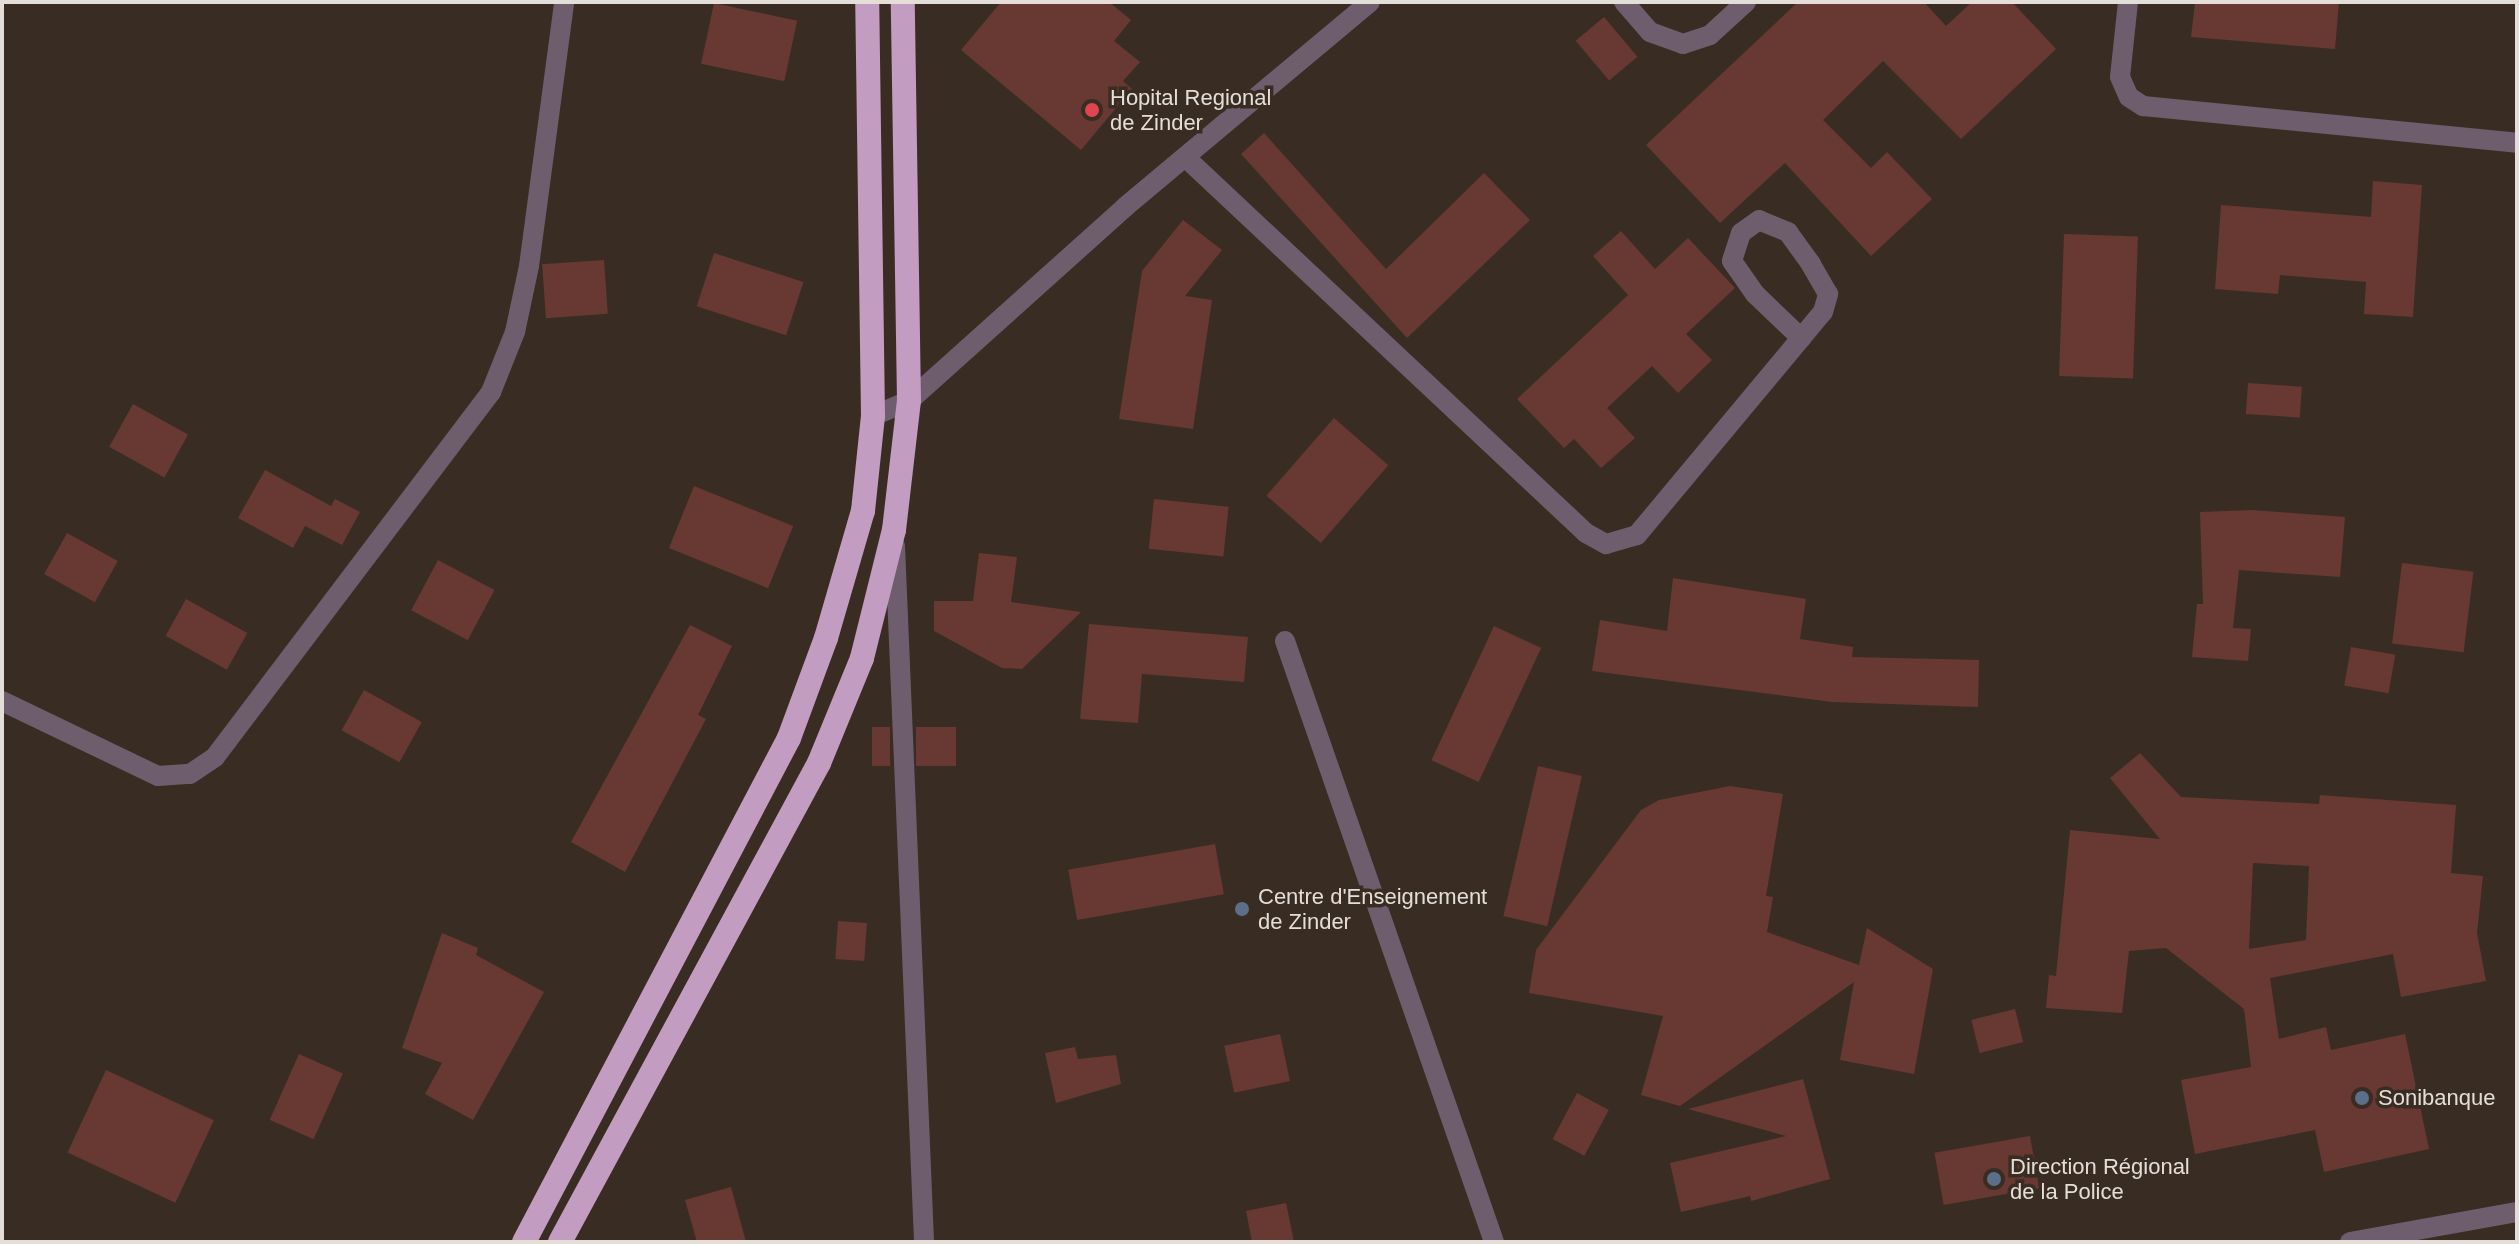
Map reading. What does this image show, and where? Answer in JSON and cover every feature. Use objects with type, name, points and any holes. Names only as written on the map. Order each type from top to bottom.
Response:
[{"type":"highway","points":[[524,1242],[789,738],[826,638],[863,511],[873,416],[867,2]]},
{"type":"highway","points":[[560,1242],[819,763],[862,658],[894,530],[909,401],[903,2]]},
{"type":"street","points":[[2,701],[158,776],[190,774],[215,757],[491,392],[515,332],[529,266],[564,2]]},
{"type":"street","points":[[873,416],[909,401],[1185,157],[1370,2]]},
{"type":"street","points":[[1624,2],[1650,32],[1683,44],[1710,35],[1746,2]]},
{"type":"street","points":[[2128,2],[2120,77],[2129,97],[2143,106],[2517,143]]},
{"type":"street","points":[[1185,157],[1586,533],[1606,544],[1637,535],[1823,312],[1828,294],[1788,232],[1759,220],[1741,233],[1732,261],[1755,294],[1801,338]]},
{"type":"street","points":[[894,530],[924,1242]]},
{"type":"street","points":[[1285,641],[1494,1242]]},
{"type":"street","points":[[2350,1242],[2517,1212]]},
{"type":"building","points":[[1001,2],[1109,2],[1131,20],[1114,41],[1140,62],[1123,81],[1132,89],[1081,150],[961,50]]},
{"type":"building","points":[[1798,2],[1924,2],[1946,26],[1972,2],[2012,2],[2056,49],[1961,139],[1883,61],[1823,120],[1871,168],[1887,152],[1932,199],[1871,256],[1785,163],[1720,223],[1646,145]]},
{"type":"building","points":[[2195,2],[2339,2],[2335,49],[2191,37]]},
{"type":"building","points":[[714,3],[797,21],[784,81],[701,64]]},
{"type":"building","points":[[1604,17],[1637,57],[1609,81],[1576,41]]},
{"type":"building","points":[[1264,133],[1386,269],[1484,173],[1530,220],[1407,338],[1241,154]]},
{"type":"building","points":[[2373,181],[2422,185],[2413,317],[2364,314],[2366,282],[2280,275],[2278,294],[2215,289],[2221,205],[2371,217]]},
{"type":"building","points":[[1183,220],[1222,250],[1185,296],[1212,300],[1193,429],[1119,419],[1142,271]]},
{"type":"building","points":[[1621,231],[1655,269],[1688,238],[1735,288],[1686,334],[1712,360],[1678,393],[1652,366],[1607,408],[1635,438],[1601,468],[1574,439],[1564,448],[1517,399],[1628,295],[1593,256]]},
{"type":"building","points":[[2064,234],[2138,237],[2133,378],[2059,376]]},
{"type":"building","points":[[714,253],[803,282],[786,335],[697,306]]},
{"type":"building","points":[[604,260],[608,314],[546,318],[542,264]]},
{"type":"building","points":[[2248,383],[2302,387],[2300,418],[2246,414]]},
{"type":"building","points":[[133,404],[188,435],[164,477],[109,447]]},
{"type":"building","points":[[1334,418],[1388,465],[1321,543],[1266,496]]},
{"type":"building","points":[[265,470],[331,506],[335,499],[360,512],[342,545],[305,526],[293,548],[238,518]]},
{"type":"building","points":[[694,486],[793,526],[768,588],[669,548]]},
{"type":"building","points":[[1154,499],[1229,507],[1223,557],[1149,549]]},
{"type":"building","points":[[2252,510],[2345,517],[2340,577],[2239,570],[2233,628],[2251,629],[2248,661],[2192,657],[2197,604],[2203,604],[2200,512]]},
{"type":"building","points":[[67,533],[118,561],[95,602],[44,574]]},
{"type":"building","points":[[979,553],[1017,557],[1011,602],[1081,612],[1022,669],[1002,668],[934,631],[934,601],[973,601]]},
{"type":"building","points":[[438,560],[495,590],[468,640],[411,610]]},
{"type":"building","points":[[2402,563],[2473,572],[2464,652],[2392,643]]},
{"type":"building","points":[[1673,578],[1806,599],[1800,639],[1853,647],[1852,657],[1979,660],[1978,707],[1832,702],[1592,671],[1600,620],[1667,631]]},
{"type":"building","points":[[186,599],[247,633],[227,670],[166,636]]},
{"type":"building","points":[[1089,624],[1248,637],[1244,682],[1142,674],[1138,723],[1080,719]]},
{"type":"building","points":[[690,625],[732,646],[698,715],[706,719],[625,872],[571,842]]},
{"type":"building","points":[[1494,626],[1541,648],[1479,782],[1431,760]]},
{"type":"building","points":[[2351,647],[2395,655],[2389,693],[2344,685]]},
{"type":"building","points":[[364,690],[422,722],[399,762],[342,730]]},
{"type":"building","points":[[872,727],[890,727],[890,766],[872,766]]},
{"type":"building","points":[[916,727],[956,727],[956,766],[916,766]]},
{"type":"building","points":[[2140,753],[2181,797],[2319,804],[2320,795],[2456,805],[2451,873],[2483,876],[2477,933],[2486,981],[2401,997],[2393,954],[2270,978],[2279,1039],[2326,1027],[2331,1050],[2405,1034],[2429,1149],[2324,1172],[2315,1130],[2195,1154],[2181,1080],[2251,1067],[2244,1009],[2166,948],[2129,951],[2122,1013],[2046,1008],[2049,975],[2056,976],[2070,830],[2160,839],[2110,778]],"holes":[[[2253,863],[2309,866],[2306,940],[2249,949]]]},
{"type":"building","points":[[1538,766],[1582,776],[1547,926],[1503,916]]},
{"type":"building","points":[[1730,786],[1783,794],[1766,896],[1773,897],[1767,932],[1859,965],[1867,928],[1933,969],[1914,1074],[1840,1060],[1854,982],[1680,1106],[1641,1095],[1663,1016],[1529,993],[1536,950],[1641,810],[1659,800]]},
{"type":"building","points":[[1215,844],[1224,894],[1077,920],[1068,870]]},
{"type":"building","points":[[838,921],[867,923],[864,961],[835,959]]},
{"type":"building","points":[[442,933],[478,948],[476,955],[544,992],[473,1120],[425,1094],[442,1063],[402,1048]]},
{"type":"building","points":[[2015,1009],[2023,1042],[1980,1053],[1971,1020]]},
{"type":"building","points":[[1280,1034],[1290,1081],[1234,1093],[1224,1046]]},
{"type":"building","points":[[1075,1047],[1078,1059],[1116,1055],[1121,1084],[1056,1103],[1045,1053]]},
{"type":"building","points":[[299,1054],[343,1074],[314,1139],[270,1120]]},
{"type":"building","points":[[106,1070],[214,1120],[175,1203],[68,1152]]},
{"type":"building","points":[[1803,1079],[1830,1179],[1751,1201],[1750,1196],[1681,1212],[1670,1163],[1786,1136],[1688,1109]]},
{"type":"building","points":[[1577,1093],[1609,1110],[1584,1156],[1553,1139]]},
{"type":"building","points":[[2030,1136],[2039,1188],[1944,1205],[1934,1153]]},
{"type":"building","points":[[731,1187],[746,1242],[697,1242],[685,1200]]},
{"type":"building","points":[[1286,1203],[1294,1242],[1252,1242],[1246,1211]]},
{"type":"place","name":"Hopital Regional de Zinder","points":[[1092,110]]},
{"type":"place","name":"Centre d'Enseignement de Zinder","points":[[1242,909]]},
{"type":"place","name":"Sonibanque","points":[[2362,1098]]},
{"type":"place","name":"Direction Régional de la Police","points":[[1994,1179]]}]
